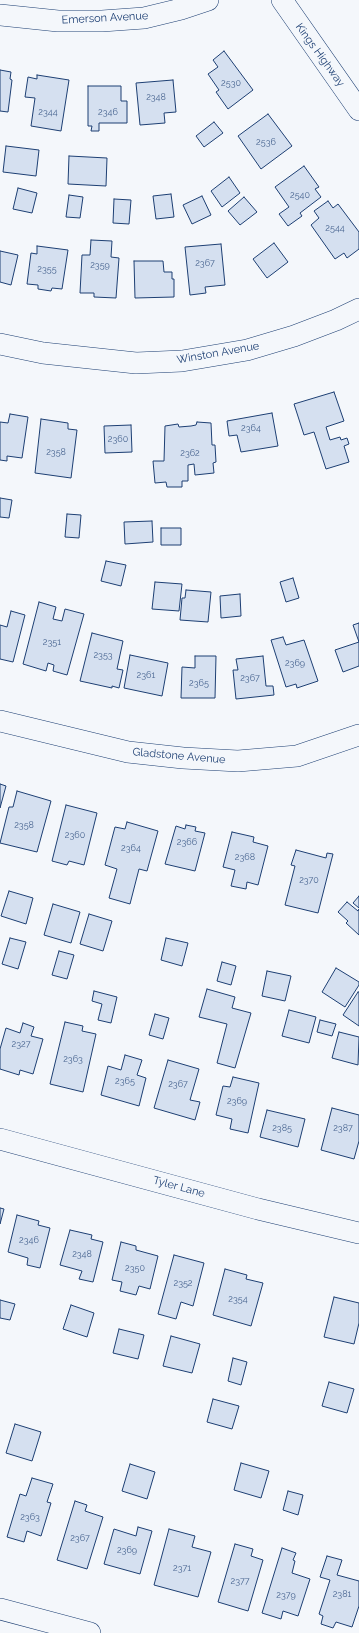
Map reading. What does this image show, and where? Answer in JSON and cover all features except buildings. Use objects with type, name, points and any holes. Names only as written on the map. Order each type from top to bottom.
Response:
[{"type":"street","name":"Emerson Avenue","points":[[0,15],[58,21],[144,18],[182,9],[208,0]]},
{"type":"street","name":"Kings Highway","points":[[282,0],[359,110]]},
{"type":"street","name":"Winston Avenue","points":[[0,344],[43,353],[136,363],[182,361],[247,350],[294,336],[336,320],[359,309]]},
{"type":"street","name":"Gladstone Avenue","points":[[0,721],[128,752],[183,758],[238,761],[297,756],[359,735]]},
{"type":"street","name":"Tyler Lane","points":[[0,1139],[258,1209],[359,1233]]},
{"type":"street","points":[[0,1609],[90,1633]]}]
